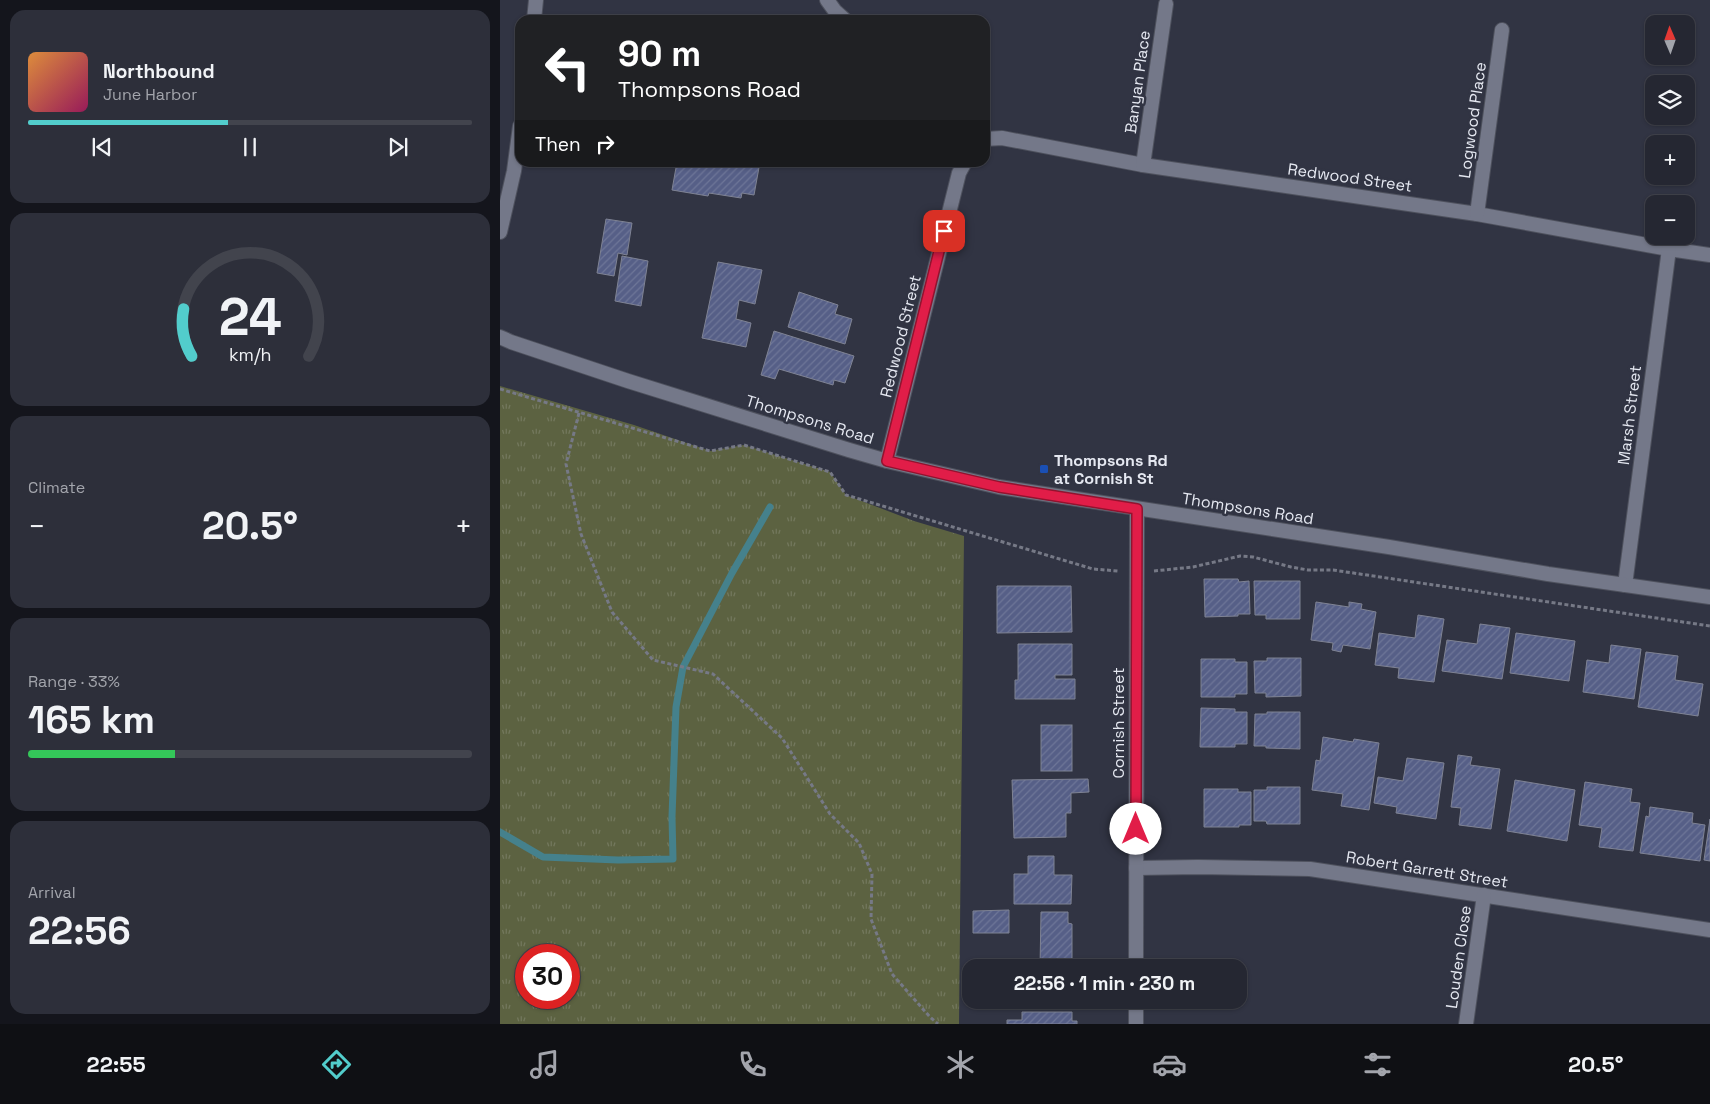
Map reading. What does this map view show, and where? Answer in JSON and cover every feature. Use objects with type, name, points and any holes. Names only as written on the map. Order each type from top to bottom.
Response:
[{"type":"street","points":[[534,15],[536,0]]},
{"type":"street","points":[[827,0],[839,15]]},
{"type":"street","name":"Banyan Place","points":[[1144,165],[1166,4]]},
{"type":"street","name":"Logwood Place","points":[[1477,214],[1502,30]]},
{"type":"street","name":"Redwood Street","points":[[990,139],[1002,138],[1144,165],[1477,214],[1669,250],[1710,255]]},
{"type":"street","points":[[500,232],[515,163]]},
{"type":"street","name":"Redwood Street","points":[[887,461],[959,173],[962,167]]},
{"type":"street","name":"Marsh Street","points":[[1625,585],[1669,250]]},
{"type":"street","name":"Thompsons Road","points":[[500,337],[628,381],[887,461],[999,487],[1710,598]]},
{"type":"street","name":"Cornish Street","points":[[1136,959],[1137,509]]},
{"type":"street","name":"Robert Garrett Street","points":[[1136,868],[1310,869],[1710,930]]},
{"type":"street","name":"Louden Close","points":[[1466,1024],[1484,896]]},
{"type":"street","points":[[1136,1009],[1136,1024]]},
{"type":"path","points":[[500,389],[710,450],[744,445],[830,472],[846,495],[1073,563],[1115,571]]},
{"type":"path","points":[[579,413],[566,464],[582,534],[612,612],[653,660],[712,674],[782,738],[830,814],[859,843],[872,874],[870,919],[892,974],[938,1024]]},
{"type":"path","points":[[1156,571],[1193,567],[1240,556],[1252,557],[1291,568],[1333,570],[1710,626]]},
{"type":"green space","points":[[500,386],[634,425],[710,451],[744,445],[830,472],[846,495],[914,521],[964,536],[959,1024],[500,1024]]},
{"type":"building","points":[[676,167],[759,167],[754,195],[742,193],[741,198],[709,193],[708,196],[672,190]]},
{"type":"building","points":[[606,219],[632,223],[627,255],[618,253],[614,276],[597,273]]},
{"type":"building","points":[[622,256],[648,261],[641,306],[615,301]]},
{"type":"building","points":[[718,262],[762,270],[755,304],[739,300],[736,319],[751,323],[746,347],[702,338]]},
{"type":"building","points":[[799,292],[838,305],[835,314],[852,319],[845,344],[788,327]]},
{"type":"building","points":[[774,331],[854,356],[845,383],[834,380],[833,385],[779,369],[775,379],[761,375]]},
{"type":"building","points":[[1204,579],[1238,579],[1239,582],[1249,581],[1250,614],[1205,617]]},
{"type":"building","points":[[1254,581],[1300,581],[1300,619],[1266,619],[1266,615],[1255,615]]},
{"type":"building","points":[[997,586],[1071,586],[1072,632],[997,633]]},
{"type":"building","points":[[1316,602],[1349,607],[1349,602],[1362,604],[1361,609],[1376,612],[1370,649],[1343,645],[1341,652],[1332,650],[1333,643],[1311,640]]},
{"type":"building","points":[[1418,615],[1444,619],[1434,682],[1398,678],[1399,668],[1375,665],[1379,633],[1415,638]]},
{"type":"building","points":[[1480,624],[1510,628],[1502,679],[1442,671],[1447,640],[1477,644]]},
{"type":"building","points":[[1516,633],[1575,641],[1569,681],[1510,673]]},
{"type":"building","points":[[1018,644],[1072,644],[1072,675],[1055,675],[1055,679],[1075,679],[1075,699],[1015,699],[1015,680],[1018,680]]},
{"type":"building","points":[[1611,645],[1641,649],[1634,699],[1583,692],[1587,660],[1609,663]]},
{"type":"building","points":[[1646,652],[1678,656],[1675,680],[1703,684],[1698,716],[1638,707]]},
{"type":"building","points":[[1267,658],[1301,658],[1301,696],[1266,697],[1266,693],[1255,693],[1254,661],[1267,661]]},
{"type":"building","points":[[1201,659],[1235,659],[1235,662],[1247,662],[1247,694],[1235,694],[1235,697],[1201,697]]},
{"type":"building","points":[[1201,708],[1235,709],[1235,712],[1247,712],[1247,744],[1235,744],[1235,747],[1200,747]]},
{"type":"building","points":[[1267,712],[1300,712],[1300,749],[1254,746],[1255,714],[1267,714]]},
{"type":"building","points":[[1041,725],[1072,725],[1072,771],[1041,771]]},
{"type":"building","points":[[1323,737],[1353,742],[1354,739],[1379,743],[1369,810],[1341,806],[1343,794],[1312,790],[1316,760],[1320,761]]},
{"type":"building","points":[[1458,755],[1472,757],[1470,765],[1500,769],[1491,829],[1459,825],[1461,808],[1451,807]]},
{"type":"building","points":[[1407,758],[1444,763],[1436,819],[1396,813],[1397,807],[1374,803],[1378,777],[1403,781]]},
{"type":"building","points":[[1088,779],[1089,792],[1071,793],[1071,813],[1066,813],[1066,837],[1014,838],[1012,780]]},
{"type":"building","points":[[1515,780],[1575,790],[1567,841],[1507,831]]},
{"type":"building","points":[[1585,782],[1632,789],[1630,802],[1640,803],[1633,851],[1599,847],[1602,828],[1579,825]]},
{"type":"building","points":[[1267,787],[1300,787],[1300,824],[1267,824],[1266,821],[1254,821],[1254,790],[1267,790]]},
{"type":"building","points":[[1204,789],[1238,789],[1238,792],[1251,792],[1251,825],[1204,827]]},
{"type":"building","points":[[1650,807],[1693,813],[1692,823],[1705,825],[1700,861],[1640,853],[1646,816],[1649,817]]},
{"type":"building","points":[[1710,819],[1710,861],[1704,860]]},
{"type":"building","points":[[1028,856],[1054,856],[1054,875],[1072,875],[1071,904],[1014,904],[1014,874],[1028,874]]},
{"type":"building","points":[[1009,910],[1009,933],[973,933],[973,911]]},
{"type":"building","points":[[1041,912],[1068,912],[1068,923],[1072,924],[1072,959],[1040,959]]},
{"type":"building","points":[[1022,1012],[1072,1012],[1072,1021],[1077,1021],[1077,1024],[1007,1024],[1007,1020],[1022,1020]]},
{"type":"waterway","points":[[500,832],[543,857],[618,860],[673,859],[672,817],[676,707],[683,667],[732,573],[770,507]]},
{"type":"place","name":"Thompsons Rd at Cornish St","points":[[1044,469]]},
{"type":"route","points":[[944,231],[887,461],[999,487],[1137,509],[1136,829]]}]
